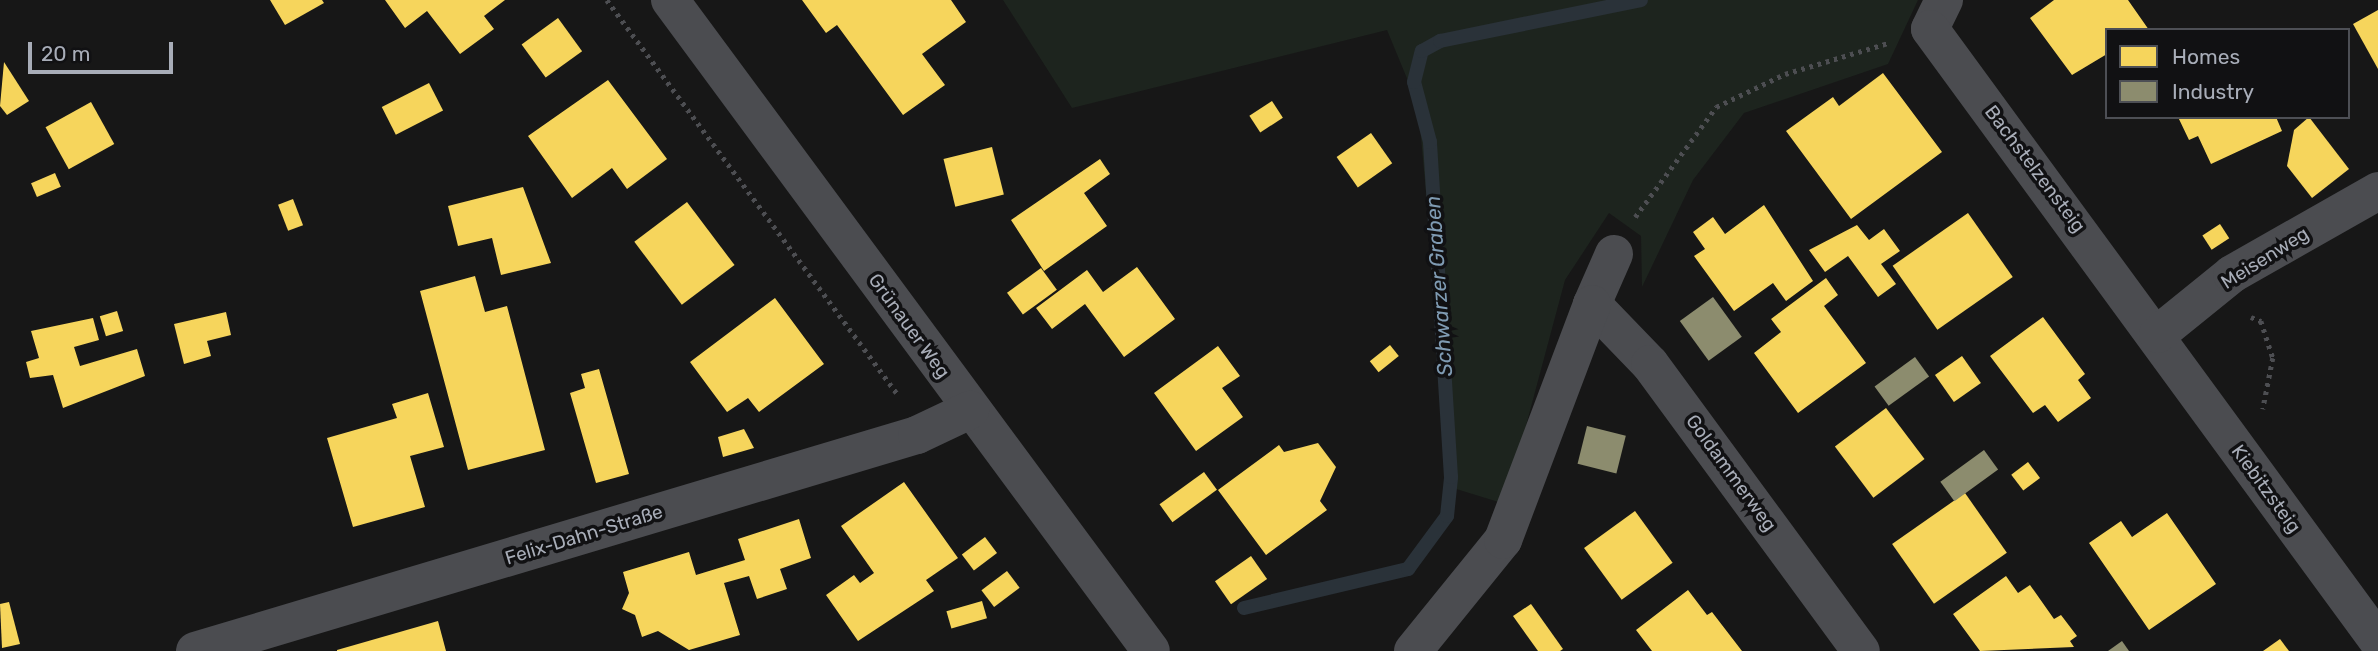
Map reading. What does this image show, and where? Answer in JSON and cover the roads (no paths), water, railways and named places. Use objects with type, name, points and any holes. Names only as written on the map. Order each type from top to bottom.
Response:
[{"type":"street","name":"Grünauer Weg","points":[[670,0],[970,410],[1151,651]]},
{"type":"street","name":"Bachstelzensteig","points":[[1937,15],[2158,334]]},
{"type":"street","name":"Meisenweg","points":[[2158,334],[2232,274],[2378,191]]},
{"type":"street","points":[[1413,651],[1503,540],[1592,304],[1614,254]]},
{"type":"street","name":"Goldammerweg","points":[[1592,304],[1650,364],[1861,651]]},
{"type":"street","name":"Kiebitzsteig","points":[[2158,334],[2241,454],[2378,641]]},
{"type":"street","name":"Felix-Dahn-Straße","points":[[195,651],[918,435],[970,410]]},
{"type":"waterway","name":"Schwarzer Graben","points":[[1244,608],[1408,569],[1447,516],[1451,477],[1430,142],[1414,82],[1422,51],[1440,41],[1641,0]]}]
